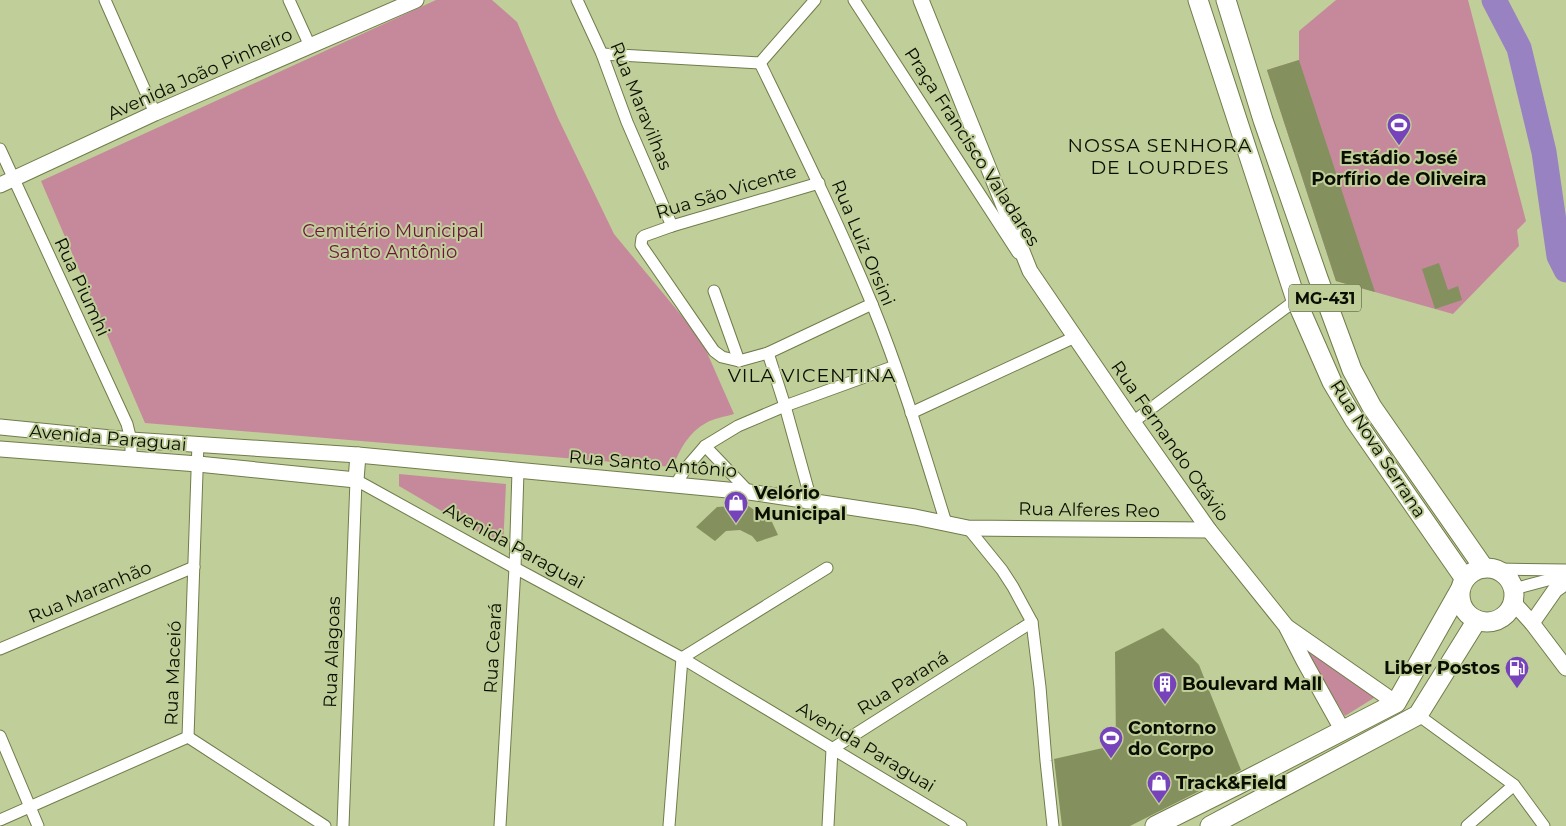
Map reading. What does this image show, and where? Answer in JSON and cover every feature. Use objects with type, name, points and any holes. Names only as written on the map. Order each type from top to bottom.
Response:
[{"type":"main road","name":"Rua Nova Serrana","points":[[1198,0],[1296,300],[1332,382],[1463,584]]},
{"type":"main road","name":"Rua Nova Serrana","points":[[1226,0],[1267,129],[1352,370],[1372,408],[1490,568]]},
{"type":"main road","points":[[1154,826],[1396,703],[1463,584],[1470,573],[1490,568],[1506,575],[1514,596],[1507,614],[1496,620],[1476,620],[1465,611],[1460,597],[1463,584]]},
{"type":"main road","points":[[1210,826],[1418,715],[1476,620]]},
{"type":"street","points":[[105,0],[155,113]]},
{"type":"street","points":[[289,0],[310,46]]},
{"type":"street","name":"Avenida João Pinheiro","points":[[7,182],[155,113],[416,0]]},
{"type":"street","name":"Rua Maravilhas","points":[[578,0],[602,54],[627,122],[672,226]]},
{"type":"street","points":[[602,54],[760,63],[815,0]]},
{"type":"street","name":"Praça Francisco Valadares","points":[[854,0],[1030,271]]},
{"type":"street","name":"Praça Francisco Valadares","points":[[921,0],[1030,271]]},
{"type":"street","name":"Rua Luiz Orsini","points":[[760,63],[818,183],[872,304],[912,413],[946,523]]},
{"type":"street","name":"Rua Piumhi","points":[[0,149],[7,182],[127,424],[131,440],[131,458]]},
{"type":"street","name":"Rua São Vicente","points":[[738,361],[722,357],[714,351],[644,251],[641,241],[644,236],[672,226],[818,183]]},
{"type":"street","name":"Rua Fernando Otávio","points":[[1030,271],[1209,530],[1286,626]]},
{"type":"street","points":[[714,291],[738,361],[768,353],[872,304]]},
{"type":"street","points":[[1133,422],[1296,300]]},
{"type":"street","points":[[912,413],[1075,337]]},
{"type":"street","points":[[768,353],[811,500]]},
{"type":"street","points":[[676,484],[686,468],[705,446],[738,426],[785,406],[895,366]]},
{"type":"street","name":"Avenida Paraguai","points":[[0,427],[131,440],[358,455],[518,471]]},
{"type":"street","name":"Rua Maceió","points":[[0,820],[188,737],[198,443]]},
{"type":"street","points":[[705,446],[749,492]]},
{"type":"street","name":"Avenida Paraguai","points":[[0,449],[131,458],[356,480],[682,658],[961,826]]},
{"type":"street","points":[[356,480],[358,455]]},
{"type":"street","name":"Rua Santo Antônio","points":[[518,471],[749,492],[811,500],[968,528]]},
{"type":"street","name":"Rua Ceará","points":[[500,826],[515,568],[518,471]]},
{"type":"street","name":"Rua Alagoas","points":[[343,826],[356,480]]},
{"type":"street","points":[[968,528],[1002,570],[1032,622],[1053,826]]},
{"type":"street","name":"Rua Alferes Reo","points":[[968,528],[1209,530]]},
{"type":"street","name":"Rua Maranhão","points":[[0,649],[194,567]]},
{"type":"street","points":[[669,826],[682,658],[827,568]]},
{"type":"street","points":[[1490,568],[1566,570]]},
{"type":"street","points":[[1566,575],[1514,596],[1566,668]]},
{"type":"street","points":[[1532,623],[1555,590],[1566,582]]},
{"type":"street","name":"Rua Paraná","points":[[832,749],[1032,622]]},
{"type":"street","points":[[1286,626],[1396,703]]},
{"type":"street","points":[[1286,626],[1304,662],[1344,731]]},
{"type":"street","points":[[1418,715],[1514,785],[1544,826]]},
{"type":"street","points":[[0,736],[38,826]]},
{"type":"street","points":[[188,737],[325,826]]},
{"type":"street","points":[[828,826],[832,749]]},
{"type":"street","points":[[1466,826],[1514,785]]},
{"type":"green space","name":"Cemitério Municipal Santo Antônio","points":[[436,0],[492,0],[517,22],[558,118],[614,234],[701,339],[734,414],[709,421],[695,431],[678,454],[673,467],[145,423],[41,181]]},
{"type":"green space","name":"Estádio José Porfírio de Oliveira","points":[[1336,0],[1468,0],[1526,221],[1517,230],[1519,246],[1453,314],[1336,281],[1267,70],[1299,60],[1299,31]]},
{"type":"green space","points":[[399,474],[506,484],[503,547],[399,486]]},
{"type":"green space","points":[[1297,639],[1377,696],[1345,716]]},
{"type":"building","points":[[1299,60],[1375,292],[1336,281],[1267,70]]},
{"type":"building","points":[[1439,263],[1448,290],[1458,286],[1462,300],[1435,309],[1422,269]]},
{"type":"building","name":"Velório Municipal","points":[[747,505],[772,522],[778,535],[757,542],[752,536],[740,530],[726,531],[715,541],[696,527],[717,507]]},
{"type":"building","name":"Boulevard Mall","points":[[1163,628],[1199,665],[1241,770],[1130,826],[1062,826],[1054,759],[1116,745],[1115,652]]},
{"type":"waterway","points":[[1494,0],[1519,48],[1544,152],[1559,256],[1566,270]]},
{"type":"place","name":"Estádio José Porfírio de Oliveira","points":[[1399,146]]},
{"type":"place","name":"Velório Municipal","points":[[736,524]]},
{"type":"place","name":"Liber Postos","points":[[1517,689]]},
{"type":"place","name":"Boulevard Mall","points":[[1165,705]]},
{"type":"place","name":"Contorno do Corpo","points":[[1111,759]]},
{"type":"place","name":"Track&Field","points":[[1159,804]]},
{"type":"district","name":"NOSSA SENHORA DE LOURDES","points":[[1160,156]]},
{"type":"district","name":"VILA VICENTINA","points":[[812,375]]}]
